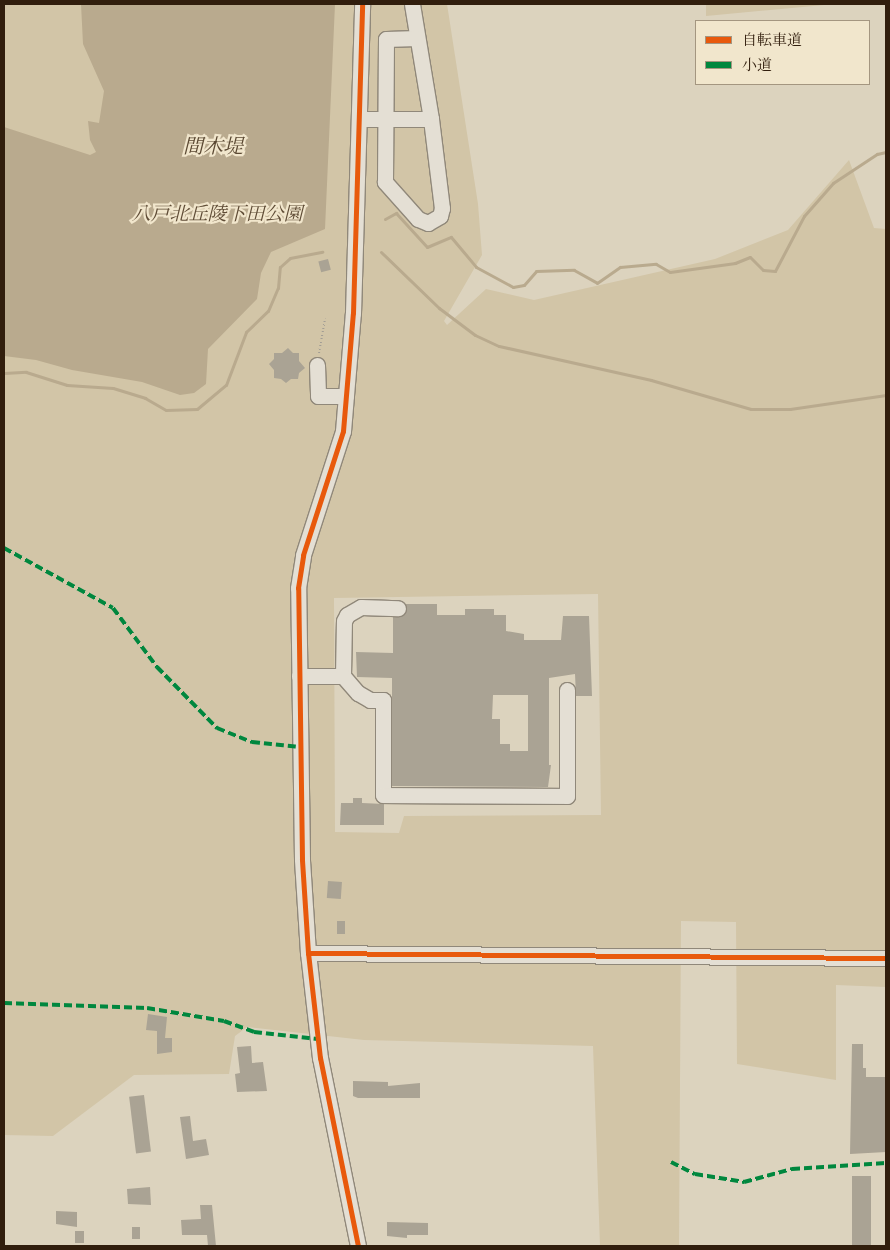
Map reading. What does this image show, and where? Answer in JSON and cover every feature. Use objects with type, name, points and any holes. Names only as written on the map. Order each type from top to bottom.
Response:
[{"type":"street","points":[[412,4],[431,119],[442,208],[440,216],[428,223],[418,219],[385,182],[386,39],[417,38]]},
{"type":"street","points":[[357,176],[350,175],[354,10],[362,7],[353,313],[343,431],[303,555],[298,588],[302,859],[308,953],[320,1058],[358,1246]]},
{"type":"street","points":[[359,119],[431,119]]},
{"type":"street","points":[[317,365],[318,396],[346,396]]},
{"type":"street","points":[[398,608],[361,607],[347,615],[344,621],[343,676],[358,693],[370,700],[383,700],[383,795],[567,796],[567,690]]},
{"type":"street","points":[[299,676],[343,676]]},
{"type":"street","points":[[308,953],[886,958]]},
{"type":"path","points":[[317,365],[325,319]]},
{"type":"green space","name":"八戸北丘陵下田公園","points":[[4,4],[447,4],[478,204],[482,255],[444,321],[447,325],[486,289],[534,300],[715,259],[788,230],[849,160],[874,228],[886,229],[886,987],[836,985],[836,1080],[737,1064],[736,922],[681,921],[679,1246],[600,1246],[593,1046],[364,1040],[247,1027],[235,1036],[229,1074],[134,1075],[53,1136],[4,1135]],"holes":[[[598,594],[601,815],[404,816],[399,833],[335,832],[334,598]]]},
{"type":"green space","points":[[706,4],[835,4],[706,16]]},
{"type":"water","name":"間木堤","points":[[81,4],[335,4],[325,229],[271,252],[261,273],[257,299],[208,349],[206,384],[194,393],[180,395],[142,382],[72,370],[36,360],[4,356],[4,127],[90,155],[96,152],[90,140],[88,121],[99,123],[104,91],[83,44]]},
{"type":"building","points":[[328,259],[331,270],[321,272],[318,262]]},
{"type":"building","points":[[288,348],[293,353],[299,353],[299,361],[305,368],[299,373],[298,379],[291,379],[286,383],[281,379],[274,378],[274,370],[269,364],[274,359],[274,353],[282,353]]},
{"type":"building","points":[[406,604],[437,604],[437,615],[465,615],[465,609],[494,609],[494,615],[506,615],[506,631],[524,634],[524,640],[561,640],[563,616],[589,616],[592,696],[576,696],[575,674],[549,678],[549,765],[551,765],[548,787],[392,786],[392,678],[357,677],[356,652],[393,653],[393,617],[406,613]],"holes":[[[493,695],[528,695],[528,751],[510,751],[510,744],[500,744],[500,719],[492,719]]]},
{"type":"building","points":[[353,798],[362,798],[362,803],[384,804],[384,825],[340,825],[341,803],[353,803]]},
{"type":"building","points":[[328,881],[342,882],[341,899],[327,898]]},
{"type":"building","points":[[337,921],[345,921],[345,934],[337,934]]},
{"type":"building","points":[[148,1014],[167,1017],[165,1038],[172,1038],[172,1052],[157,1054],[157,1031],[146,1030]]},
{"type":"building","points":[[852,1044],[863,1044],[863,1068],[866,1068],[866,1077],[886,1077],[886,1152],[850,1154]]},
{"type":"building","points":[[251,1046],[252,1063],[263,1062],[267,1091],[237,1092],[235,1074],[240,1073],[237,1047]]},
{"type":"building","points":[[353,1081],[388,1082],[388,1086],[420,1083],[420,1098],[358,1098],[353,1096]]},
{"type":"building","points":[[144,1095],[151,1152],[136,1153],[129,1097]]},
{"type":"building","points":[[190,1116],[193,1141],[206,1139],[209,1155],[186,1159],[180,1117]]},
{"type":"building","points":[[852,1176],[871,1176],[871,1246],[852,1246]]},
{"type":"building","points":[[150,1187],[151,1205],[128,1204],[127,1189]]},
{"type":"building","points":[[200,1205],[212,1205],[216,1246],[208,1246],[207,1235],[182,1235],[181,1220],[201,1219]]},
{"type":"building","points":[[56,1211],[77,1212],[77,1227],[56,1224]]},
{"type":"building","points":[[387,1222],[428,1223],[428,1235],[407,1235],[407,1238],[387,1236]]},
{"type":"building","points":[[132,1227],[140,1227],[140,1239],[132,1239]]},
{"type":"building","points":[[75,1231],[84,1231],[84,1243],[75,1243]]},
{"type":"waterway","points":[[385,219],[396,213],[427,247],[451,237],[476,267],[513,287],[524,285],[536,271],[574,270],[597,283],[620,267],[656,264],[670,272],[735,263],[750,257],[763,270],[775,271],[804,216],[833,183],[877,154],[886,152]]},
{"type":"waterway","points":[[4,373],[26,372],[67,385],[113,388],[145,398],[166,410],[197,409],[226,385],[246,332],[268,311],[278,288],[280,267],[290,258],[322,252]]},
{"type":"waterway","points":[[381,252],[439,308],[475,335],[499,346],[651,380],[751,409],[790,409],[886,395]]},
{"type":"marked path","points":[[4,548],[113,608],[157,667],[217,728],[252,742],[300,747]]},
{"type":"marked path","points":[[4,1003],[147,1008],[224,1021],[254,1032],[318,1039]]},
{"type":"marked path","points":[[671,1162],[695,1174],[744,1182],[792,1169],[886,1163]]},
{"type":"cycle path","points":[[358,1246],[320,1058],[308,953],[302,859],[298,588],[303,555],[343,431],[353,313],[362,4]]},
{"type":"cycle path","points":[[308,953],[886,958]]}]
